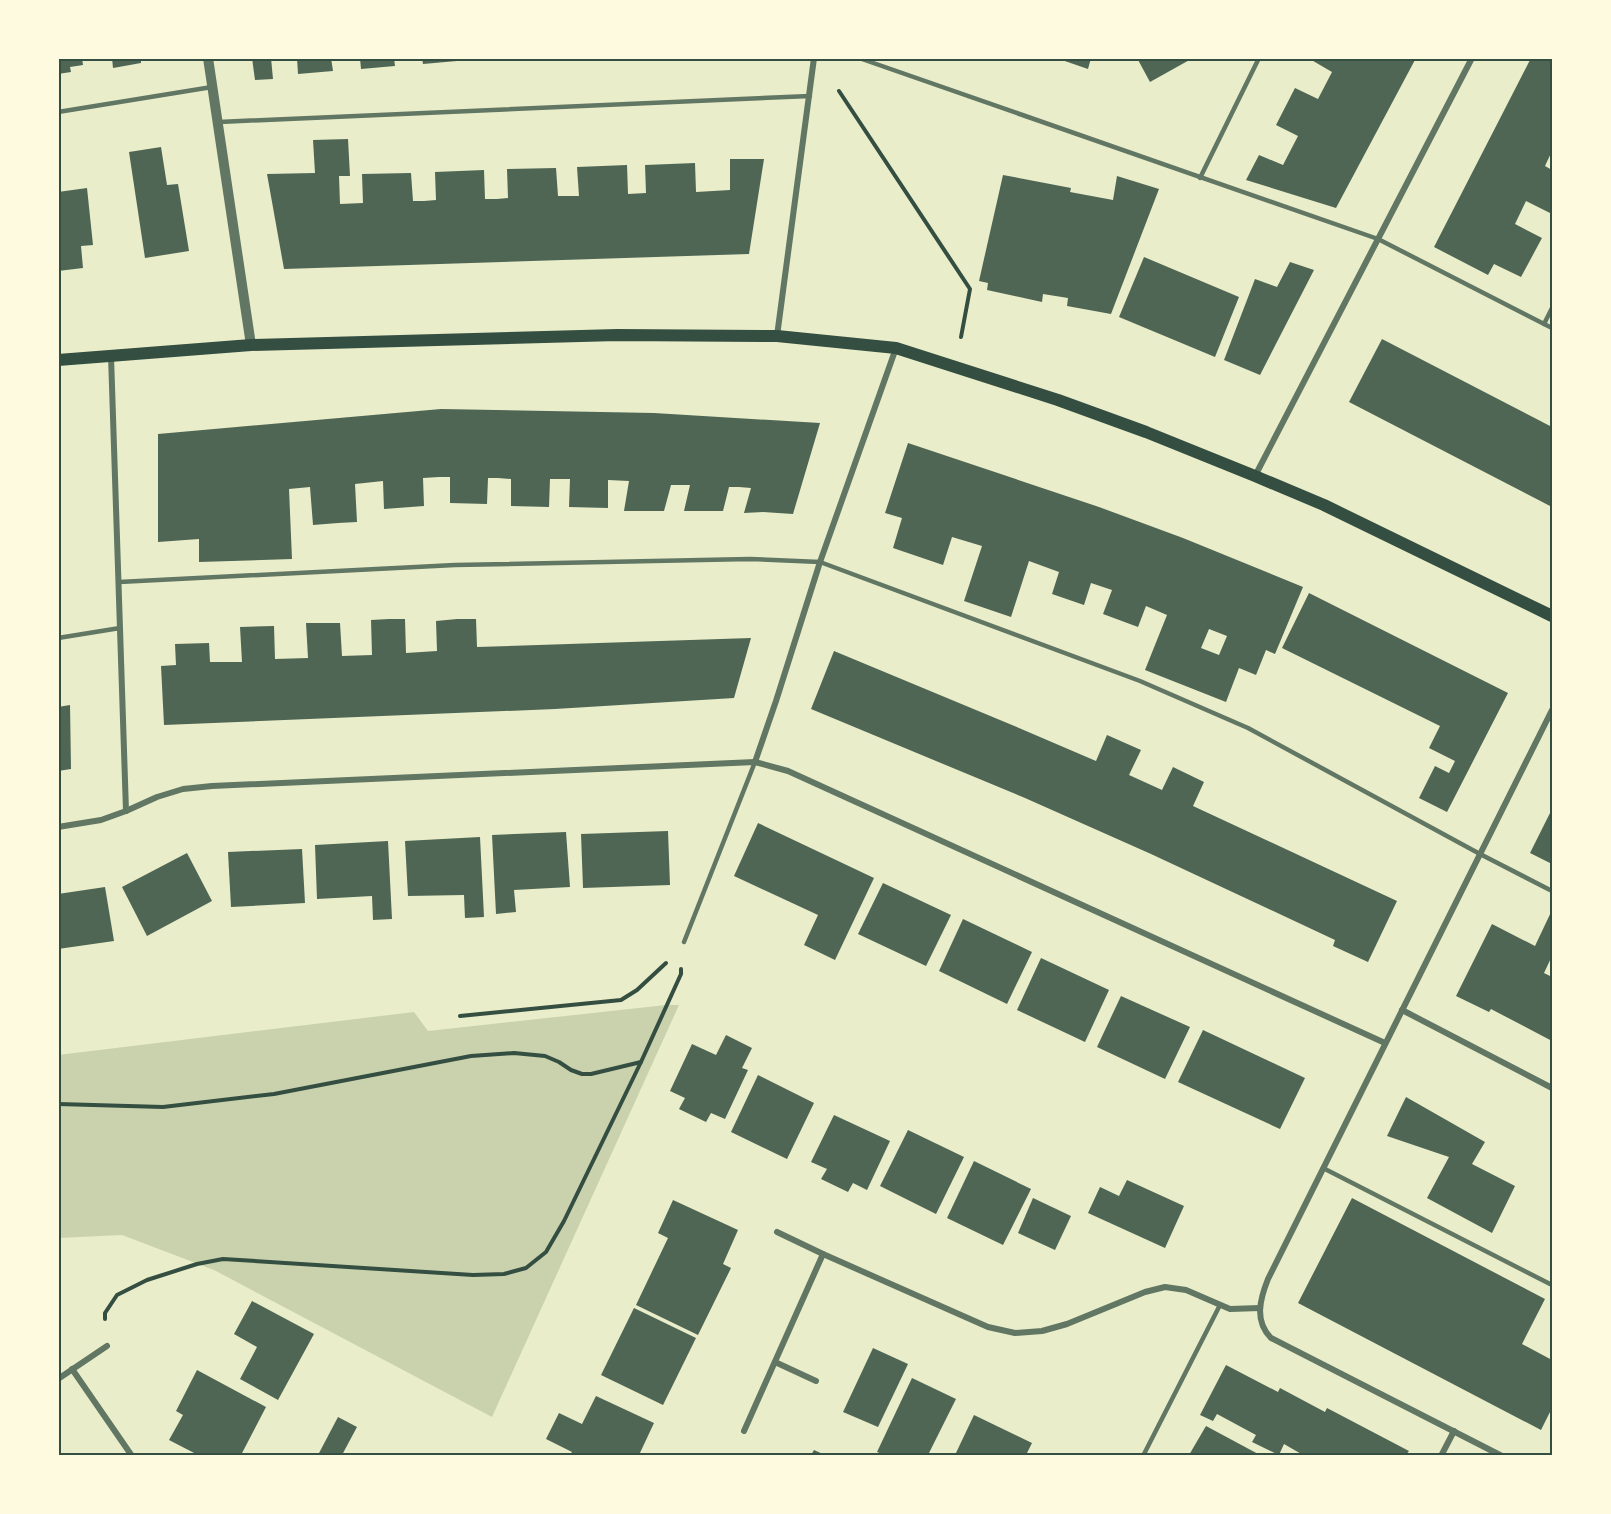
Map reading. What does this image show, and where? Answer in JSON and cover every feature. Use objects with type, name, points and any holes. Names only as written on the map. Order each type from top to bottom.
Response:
[{"type":"main road","points":[[58,360],[251,345],[617,335],[777,336],[896,348],[1059,400],[1255,476],[1324,505],[1552,616]]},
{"type":"street","points":[[208,58],[251,345]]},
{"type":"street","points":[[777,336],[814,58]]},
{"type":"street","points":[[1255,476],[1472,58]]},
{"type":"street","points":[[755,762],[820,562],[896,348]]},
{"type":"street","points":[[111,356],[126,811]]},
{"type":"street","points":[[1502,1455],[1271,1338],[1261,1323],[1260,1308],[1262,1293],[1268,1279],[1552,710]]},
{"type":"street","points":[[58,827],[101,820],[183,789],[212,786],[755,762],[788,771],[1385,1042]]},
{"type":"street","points":[[1402,1010],[1552,1088]]},
{"type":"street","points":[[777,1232],[988,1327],[1016,1333],[1042,1331],[1068,1324],[1145,1292],[1166,1287],[1186,1290],[1230,1309],[1260,1308]]},
{"type":"street","points":[[744,1431],[823,1254]]},
{"type":"street","points":[[58,1378],[107,1346]]},
{"type":"street","points":[[775,1362],[816,1381]]},
{"type":"street","points":[[72,1369],[132,1455]]},
{"type":"street","points":[[1441,1455],[1454,1431]]},
{"type":"lane","points":[[859,58],[1378,239],[1552,328]]},
{"type":"lane","points":[[1200,178],[1259,58]]},
{"type":"lane","points":[[58,112],[212,87]]},
{"type":"lane","points":[[218,122],[810,96]]},
{"type":"lane","points":[[1544,324],[1552,308]]},
{"type":"lane","points":[[119,582],[455,565],[750,559],[820,562],[1140,681],[1248,728],[1552,891]]},
{"type":"lane","points":[[58,638],[120,628]]},
{"type":"lane","points":[[684,942],[755,762]]},
{"type":"lane","points":[[1323,1168],[1552,1285]]},
{"type":"lane","points":[[1143,1455],[1220,1305]]},
{"type":"path","points":[[836,87],[970,289],[956,367]]},
{"type":"path","points":[[107,1346],[105,1313],[117,1295],[147,1280],[197,1264],[223,1259],[473,1275],[504,1274],[526,1268],[546,1252],[564,1221],[681,974],[684,942]]},
{"type":"path","points":[[460,1016],[621,1000],[645,983],[684,942]]},
{"type":"path","points":[[58,1104],[163,1107],[274,1094],[471,1056],[514,1053],[545,1056],[582,1074],[641,1062]]},
{"type":"green space","points":[[679,1005],[492,1417],[214,1270],[122,1235],[59,1238],[58,1055],[414,1012],[428,1031]]},
{"type":"building","points":[[58,58],[82,58],[83,65],[70,67],[71,72],[58,74]]},
{"type":"building","points":[[112,58],[141,58],[141,63],[113,68]]},
{"type":"building","points":[[252,58],[271,58],[273,79],[255,80]]},
{"type":"building","points":[[297,58],[331,58],[333,71],[298,74]]},
{"type":"building","points":[[360,58],[394,58],[395,66],[361,69]]},
{"type":"building","points":[[422,58],[457,58],[457,61],[423,64]]},
{"type":"building","points":[[1056,58],[1091,58],[1088,69]]},
{"type":"building","points":[[1137,58],[1193,58],[1150,82]]},
{"type":"building","points":[[1308,58],[1416,58],[1336,208],[1246,180],[1259,155],[1283,165],[1298,136],[1276,125],[1295,88],[1318,99],[1332,72]]},
{"type":"building","points":[[1531,58],[1552,58],[1552,151],[1545,166],[1552,170],[1552,214],[1526,201],[1515,224],[1542,238],[1521,277],[1494,264],[1488,275],[1434,247]]},
{"type":"building","points":[[348,139],[350,176],[339,176],[340,204],[363,203],[362,174],[411,173],[413,201],[424,201],[436,200],[435,172],[484,170],[485,199],[497,199],[508,198],[507,169],[556,168],[558,196],[579,196],[577,167],[627,165],[628,194],[646,193],[645,165],[695,163],[696,192],[730,190],[730,159],[764,159],[749,254],[284,269],[267,174],[315,173],[313,140]]},
{"type":"building","points":[[161,147],[167,185],[178,184],[189,251],[145,258],[129,152]]},
{"type":"building","points":[[1003,175],[1071,188],[1070,192],[1113,200],[1117,176],[1159,189],[1111,314],[1067,306],[1068,298],[1043,294],[1042,302],[987,290],[988,283],[979,281]]},
{"type":"building","points":[[87,188],[93,245],[81,246],[83,268],[58,271],[58,192]]},
{"type":"building","points":[[1144,257],[1239,297],[1215,357],[1119,317]]},
{"type":"building","points":[[1290,262],[1314,270],[1260,375],[1224,360],[1255,279],[1277,287]]},
{"type":"building","points":[[1382,339],[1552,427],[1552,507],[1349,402]]},
{"type":"building","points":[[441,409],[654,413],[820,423],[793,514],[744,513],[751,488],[739,487],[729,487],[723,511],[684,511],[690,485],[671,485],[664,511],[624,511],[629,481],[608,480],[608,508],[569,507],[570,479],[550,479],[549,507],[511,506],[511,479],[498,478],[488,478],[487,504],[450,503],[450,477],[439,477],[423,478],[424,506],[384,509],[383,481],[355,484],[357,522],[313,525],[310,487],[289,489],[292,559],[199,562],[199,539],[158,542],[158,434]]},
{"type":"building","points":[[908,443],[1099,507],[1183,538],[1303,587],[1275,654],[1266,650],[1256,675],[1239,668],[1226,702],[1145,670],[1167,615],[1146,606],[1138,627],[1103,614],[1112,590],[1091,583],[1084,605],[1052,594],[1059,572],[1029,561],[1011,617],[964,601],[982,546],[952,537],[943,565],[893,548],[902,518],[885,513]],"holes":[[[1209,629],[1227,636],[1219,655],[1201,648]]]},
{"type":"building","points":[[1309,593],[1508,693],[1447,812],[1419,798],[1435,766],[1449,773],[1455,761],[1429,748],[1440,726],[1282,648]]},
{"type":"building","points":[[405,619],[406,653],[437,651],[436,621],[457,619],[476,619],[477,647],[751,638],[734,698],[555,709],[164,725],[161,666],[176,665],[175,644],[209,643],[210,662],[242,662],[240,627],[274,626],[275,659],[308,658],[306,623],[340,623],[342,656],[372,655],[371,620]]},
{"type":"building","points":[[834,651],[1096,761],[1107,735],[1141,750],[1129,775],[1162,790],[1173,767],[1204,782],[1193,806],[1397,901],[1368,962],[1333,946],[1335,940],[1151,854],[1025,798],[811,709]]},
{"type":"building","points":[[70,705],[71,769],[58,771],[58,707]]},
{"type":"building","points":[[1552,809],[1552,864],[1530,853]]},
{"type":"building","points":[[758,823],[874,878],[835,960],[804,945],[818,915],[734,876]]},
{"type":"building","points":[[668,831],[670,885],[583,888],[581,834]]},
{"type":"building","points":[[566,832],[570,887],[514,890],[516,912],[496,914],[492,835]]},
{"type":"building","points":[[480,837],[484,917],[465,918],[464,895],[408,896],[405,841]]},
{"type":"building","points":[[388,841],[392,919],[373,920],[372,896],[317,899],[315,845]]},
{"type":"building","points":[[302,849],[305,903],[231,907],[228,852]]},
{"type":"building","points":[[187,853],[212,901],[147,936],[122,887]]},
{"type":"building","points":[[883,883],[951,915],[926,966],[858,934]]},
{"type":"building","points":[[105,887],[114,941],[58,949],[58,894]]},
{"type":"building","points":[[1552,910],[1552,956],[1544,973],[1552,977],[1552,1041],[1491,1009],[1489,1012],[1456,996],[1492,924],[1535,946]]},
{"type":"building","points":[[963,919],[1032,952],[1007,1004],[939,971]]},
{"type":"building","points":[[1041,958],[1109,990],[1085,1042],[1017,1010]]},
{"type":"building","points":[[1121,996],[1190,1027],[1165,1079],[1097,1047]]},
{"type":"building","points":[[1203,1030],[1305,1078],[1280,1129],[1178,1082]]},
{"type":"building","points":[[726,1035],[752,1048],[742,1068],[748,1070],[725,1119],[711,1113],[706,1122],[679,1109],[685,1098],[670,1091],[692,1044],[716,1055]]},
{"type":"building","points":[[758,1075],[814,1103],[787,1159],[731,1132]]},
{"type":"building","points":[[1406,1097],[1485,1142],[1472,1164],[1515,1186],[1492,1233],[1427,1198],[1449,1157],[1387,1136]]},
{"type":"building","points":[[834,1115],[890,1141],[867,1190],[853,1183],[848,1192],[821,1179],[827,1169],[811,1162]]},
{"type":"building","points":[[908,1130],[964,1157],[936,1214],[880,1186]]},
{"type":"building","points":[[974,1161],[1031,1189],[1003,1245],[947,1218]]},
{"type":"building","points":[[1127,1180],[1184,1206],[1165,1248],[1088,1213],[1100,1187],[1119,1196]]},
{"type":"building","points":[[1033,1198],[1071,1216],[1055,1250],[1018,1233]]},
{"type":"building","points":[[1352,1198],[1545,1299],[1522,1344],[1552,1360],[1552,1408],[1541,1430],[1298,1303]]},
{"type":"building","points":[[673,1200],[738,1230],[723,1264],[731,1268],[698,1335],[636,1305],[668,1238],[658,1233]]},
{"type":"building","points":[[252,1301],[314,1334],[278,1400],[240,1379],[257,1347],[234,1334]]},
{"type":"building","points":[[634,1308],[696,1338],[663,1405],[601,1375]]},
{"type":"building","points":[[873,1348],[908,1364],[878,1427],[843,1412]]},
{"type":"building","points":[[1226,1365],[1278,1392],[1280,1388],[1325,1412],[1327,1408],[1409,1451],[1406,1455],[1303,1455],[1284,1444],[1279,1455],[1252,1442],[1256,1435],[1217,1414],[1213,1421],[1200,1415]]},
{"type":"building","points":[[197,1370],[266,1407],[241,1455],[198,1455],[169,1440],[183,1415],[176,1411]]},
{"type":"building","points":[[912,1378],[956,1399],[928,1455],[885,1455],[877,1452]]},
{"type":"building","points":[[596,1396],[654,1423],[639,1455],[570,1455],[572,1452],[546,1439],[559,1413],[582,1424]]},
{"type":"building","points":[[974,1415],[1032,1443],[1026,1455],[955,1455]]},
{"type":"building","points":[[338,1417],[357,1427],[342,1455],[318,1455]]},
{"type":"building","points":[[1206,1426],[1260,1455],[1189,1455]]},
{"type":"building","points":[[814,1450],[825,1455],[811,1455]]}]
